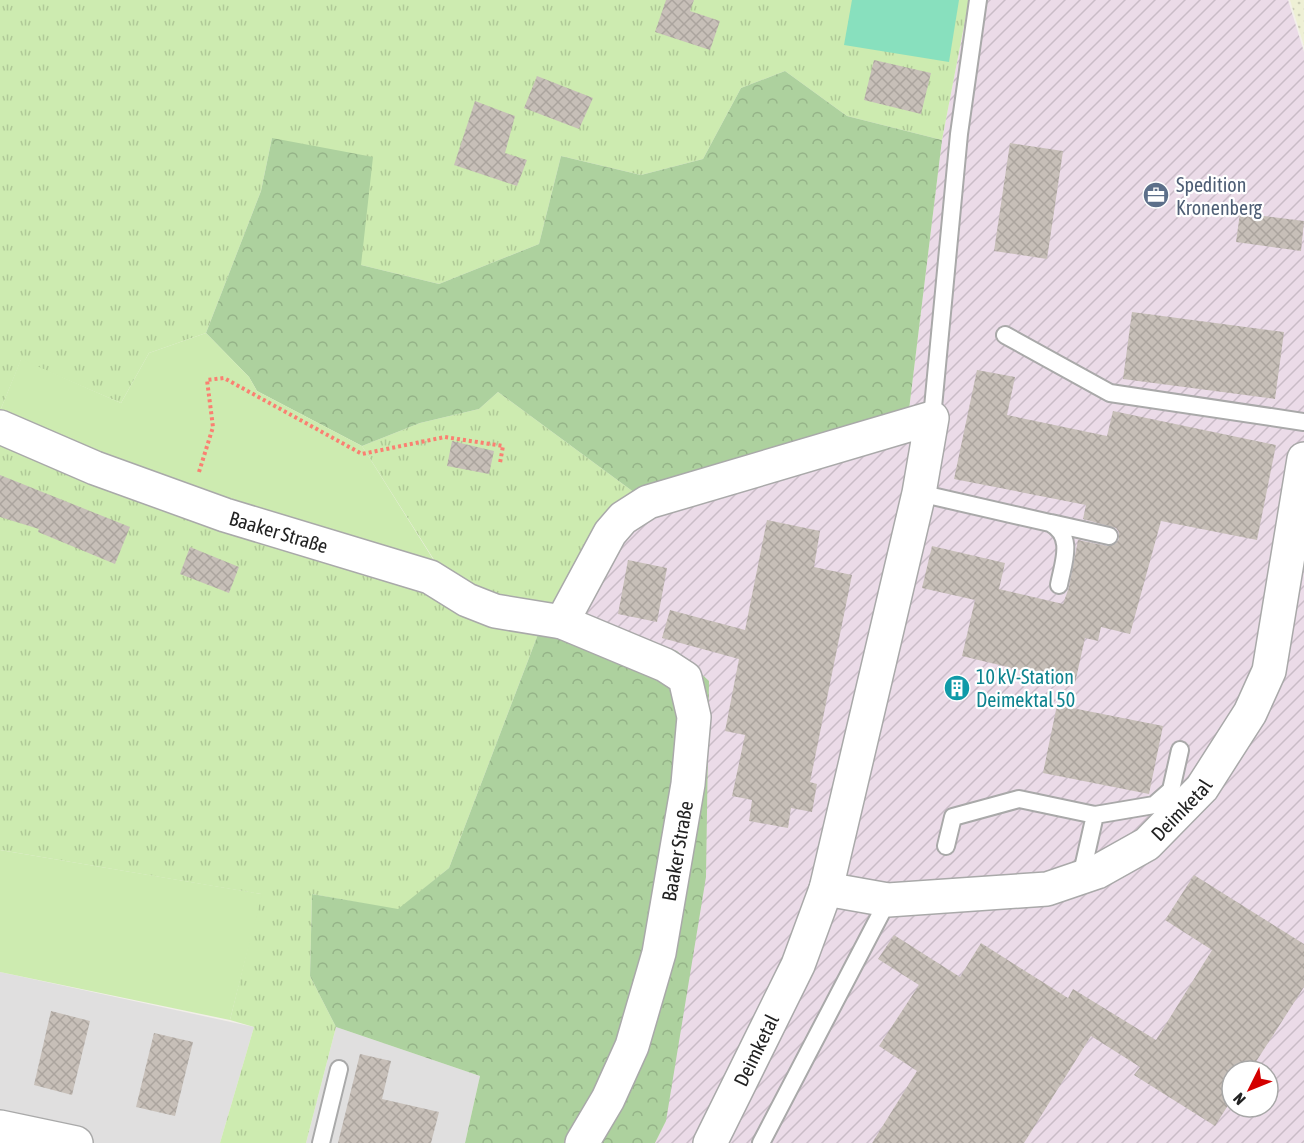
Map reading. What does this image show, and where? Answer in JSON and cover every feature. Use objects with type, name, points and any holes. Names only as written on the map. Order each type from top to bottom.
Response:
[{"type":"street","name":"Deimketal","points":[[710,1143],[798,965],[826,890],[919,493],[933,418]]},
{"type":"street","points":[[562,622],[610,533],[623,518],[648,502],[933,418]]},
{"type":"street","name":"Baaker Straße","points":[[0,427],[95,468],[225,515],[430,577],[467,600],[495,611],[562,622],[664,665],[685,678],[694,717],[688,784],[659,953],[632,1046],[608,1099],[582,1143]]},
{"type":"street","name":"Deimketal","points":[[826,890],[888,900],[1047,889],[1097,872],[1147,844],[1202,789],[1250,713],[1269,671],[1304,459]]},
{"type":"street","points":[[0,1127],[76,1143]]},
{"type":"lane","points":[[933,418],[959,134],[978,0]]},
{"type":"lane","points":[[1005,335],[1110,393],[1304,422]]},
{"type":"lane","points":[[919,493],[1109,536]]},
{"type":"lane","points":[[1050,523],[1058,527],[1067,544],[1059,585]]},
{"type":"lane","points":[[946,846],[954,817],[1019,799],[1095,815],[1154,805],[1171,790],[1180,750]]},
{"type":"lane","points":[[1081,877],[1095,815]]},
{"type":"lane","points":[[761,1143],[888,900]]},
{"type":"lane","points":[[321,1143],[339,1069]]},
{"type":"path","points":[[190,502],[213,427],[207,380],[224,378],[362,454],[445,437],[503,446],[500,463]]},
{"type":"shaded area","points":[[969,0],[1288,0],[1304,52],[1304,1143],[655,1143],[666,1121],[602,626],[560,596],[635,493],[909,410],[942,140]]},
{"type":"shaded area","points":[[0,972],[254,1027],[220,1143],[0,1143]]},
{"type":"shaded area","points":[[336,1027],[480,1076],[465,1143],[306,1143]]},
{"type":"green space","points":[[0,0],[969,0],[942,140],[847,116],[785,71],[741,88],[703,159],[641,175],[561,156],[539,244],[439,284],[361,265],[272,138],[261,191],[206,333],[149,353],[121,403],[21,360],[0,411]]},
{"type":"green space","points":[[852,0],[959,0],[949,62],[844,45]]},
{"type":"green space","points":[[1290,0],[1304,0],[1304,46]]},
{"type":"green space","points":[[785,71],[847,116],[942,140],[909,410],[635,493],[498,392],[479,409],[420,423],[362,446],[257,391],[249,377],[206,333],[261,191],[272,138],[373,157],[361,265],[439,284],[539,244],[561,156],[641,175],[703,159],[741,88]]},
{"type":"green space","points":[[206,333],[249,377],[257,391],[362,446],[443,575],[161,488],[0,411],[21,359],[121,403],[149,353]]},
{"type":"green space","points":[[498,392],[635,493],[540,629],[449,868],[398,910],[312,894],[310,976],[336,1027],[306,1143],[220,1143],[254,1027],[230,1020],[261,894],[0,850],[0,421],[443,574],[362,446],[420,423],[479,409]]},
{"type":"green space","points":[[602,626],[677,651],[709,681],[706,877],[666,1121],[655,1143],[465,1143],[480,1076],[336,1027],[310,976],[312,894],[398,909],[449,868],[540,629]]},
{"type":"green space","points":[[0,850],[262,894],[230,1020],[0,972]]},
{"type":"building","points":[[666,0],[694,0],[690,11],[720,21],[710,50],[655,32]]},
{"type":"building","points":[[874,60],[931,73],[921,114],[864,100]]},
{"type":"building","points":[[537,76],[593,98],[579,129],[524,108]]},
{"type":"building","points":[[475,101],[515,116],[505,153],[527,160],[517,186],[454,165]]},
{"type":"building","points":[[1010,143],[1063,151],[1047,259],[994,251]]},
{"type":"building","points":[[1240,213],[1304,221],[1301,251],[1236,242]]},
{"type":"building","points":[[1132,312],[1284,332],[1275,399],[1123,379]]},
{"type":"building","points":[[977,370],[1015,377],[1007,415],[1107,436],[1113,411],[1276,445],[1257,540],[1161,521],[1130,634],[1101,627],[1098,641],[1085,638],[1075,683],[962,656],[975,600],[922,588],[932,546],[1005,563],[999,589],[1063,604],[1069,587],[1078,540],[1107,546],[1116,543],[1119,539],[1119,532],[1116,528],[1083,519],[1086,505],[954,479]]},
{"type":"building","points":[[452,441],[494,451],[489,474],[447,466]]},
{"type":"building","points":[[0,475],[130,527],[115,564],[38,532],[39,529],[0,517]]},
{"type":"building","points":[[767,520],[820,531],[814,567],[852,575],[810,782],[817,784],[812,812],[791,808],[788,828],[749,821],[752,800],[732,796],[745,735],[725,731],[739,659],[662,638],[670,610],[745,630]]},
{"type":"building","points":[[190,547],[239,567],[229,593],[180,574]]},
{"type":"building","points":[[628,560],[667,568],[657,622],[618,614]]},
{"type":"building","points":[[1057,705],[1163,726],[1149,794],[1043,773]]},
{"type":"building","points":[[1194,875],[1304,944],[1304,987],[1258,1059],[1220,1059],[1220,1118],[1215,1126],[1134,1075],[1140,1067],[1091,1036],[1024,1143],[872,1143],[917,1071],[879,1046],[919,985],[878,959],[894,935],[960,977],[981,943],[1068,998],[1073,989],[1156,1040],[1212,950],[1165,920]]},
{"type":"building","points":[[51,1011],[90,1021],[72,1095],[34,1085]]},
{"type":"building","points":[[154,1033],[193,1042],[175,1116],[136,1107]]},
{"type":"building","points":[[360,1054],[391,1061],[382,1099],[439,1112],[431,1143],[338,1143]]},
{"type":"place","name":"Spedition Kronenberg","points":[[1156,195]]},
{"type":"place","name":"10 kV-Station Deimektal 50","points":[[957,688]]}]
